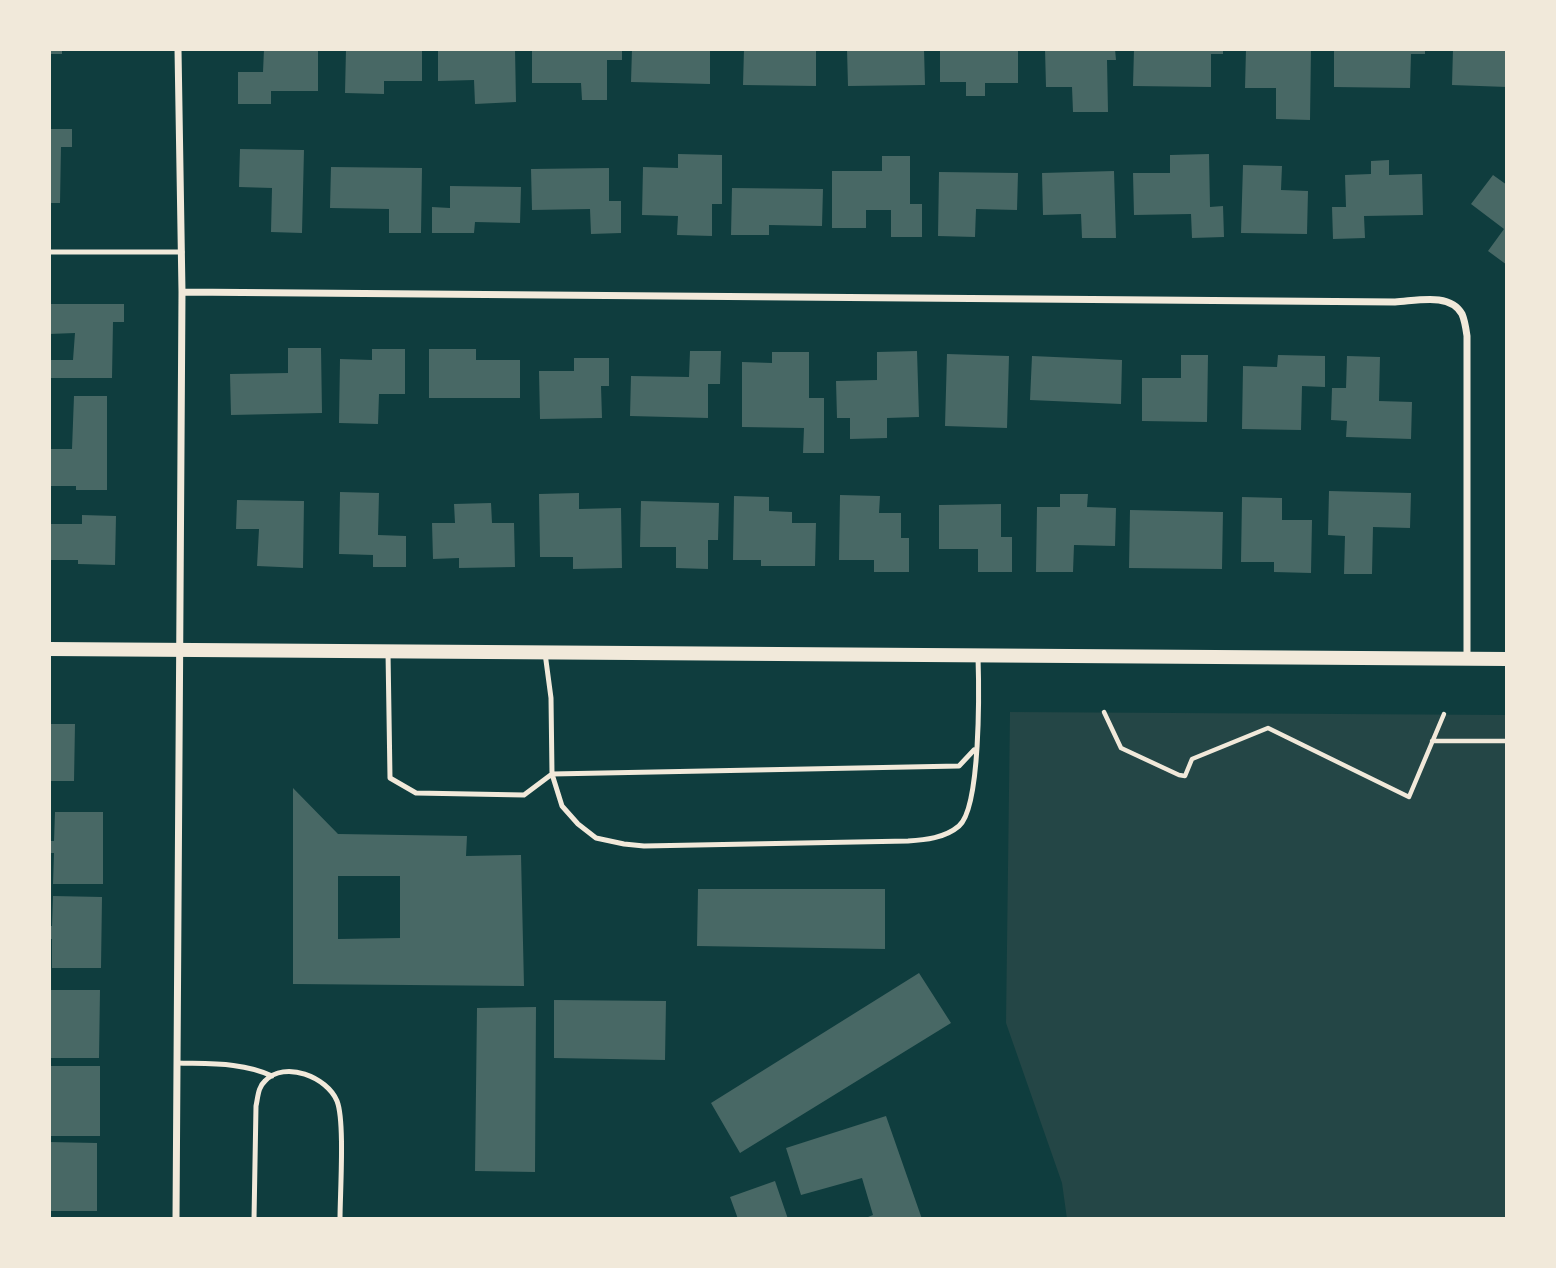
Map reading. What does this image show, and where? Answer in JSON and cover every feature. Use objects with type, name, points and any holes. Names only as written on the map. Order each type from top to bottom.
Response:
[{"type":"main road","points":[[49,649],[1507,659]]},
{"type":"street","points":[[176,1219],[182,292],[178,49]]},
{"type":"street","points":[[182,292],[1395,302],[1440,300],[1454,304],[1462,315],[1467,336],[1467,659]]},
{"type":"lane","points":[[49,253],[182,253]]},
{"type":"lane","points":[[388,652],[390,778],[416,793],[524,795],[552,774],[959,766],[975,749]]},
{"type":"lane","points":[[545,653],[551,698],[552,774],[562,806],[578,824],[596,838],[624,845],[908,841],[930,839],[949,833],[961,824],[971,797],[979,724],[978,656]]},
{"type":"lane","points":[[177,1063],[242,1066],[272,1076]]},
{"type":"lane","points":[[254,1219],[256,1106],[259,1090],[264,1081],[285,1072],[313,1075],[333,1093],[337,1101],[341,1130],[340,1219]]},
{"type":"path","points":[[1104,712],[1121,747],[1180,775],[1185,776],[1192,759],[1268,727],[1409,797],[1444,714]]},
{"type":"path","points":[[1432,741],[1507,741]]},
{"type":"shaded area","points":[[1010,712],[1507,715],[1507,1219],[1067,1219],[1062,1183],[1006,1023]]},
{"type":"building","points":[[49,49],[62,49],[62,54],[49,54]]},
{"type":"building","points":[[264,49],[318,51],[318,91],[271,91],[271,104],[238,104],[238,72],[263,72]]},
{"type":"building","points":[[346,49],[422,49],[422,81],[384,81],[384,94],[345,93]]},
{"type":"building","points":[[438,49],[515,49],[516,102],[475,104],[474,80],[438,81]]},
{"type":"building","points":[[532,49],[622,49],[622,60],[607,60],[607,100],[582,100],[581,83],[532,83]]},
{"type":"building","points":[[632,49],[710,49],[710,84],[631,82]]},
{"type":"building","points":[[744,49],[816,49],[816,86],[743,85]]},
{"type":"building","points":[[847,49],[924,49],[925,85],[848,86]]},
{"type":"building","points":[[940,49],[1018,49],[1018,83],[985,83],[985,96],[966,96],[966,82],[940,82]]},
{"type":"building","points":[[1045,49],[1115,49],[1116,60],[1107,60],[1108,112],[1073,112],[1072,87],[1046,87]]},
{"type":"building","points":[[1134,49],[1223,49],[1223,54],[1211,54],[1211,87],[1133,86]]},
{"type":"building","points":[[1246,49],[1311,49],[1310,120],[1276,119],[1276,88],[1245,88]]},
{"type":"building","points":[[1334,49],[1425,49],[1425,54],[1411,54],[1410,88],[1334,87]]},
{"type":"building","points":[[1453,49],[1507,49],[1507,87],[1452,85]]},
{"type":"building","points":[[49,129],[72,129],[72,147],[61,147],[60,203],[49,203]]},
{"type":"building","points":[[240,149],[304,150],[302,233],[271,232],[272,188],[239,187]]},
{"type":"building","points":[[678,154],[722,155],[722,204],[712,204],[712,236],[677,235],[678,216],[642,215],[643,167],[678,168]]},
{"type":"building","points":[[1209,154],[1210,207],[1223,206],[1224,237],[1192,238],[1191,214],[1134,215],[1133,173],[1170,173],[1170,155]]},
{"type":"building","points":[[882,156],[910,156],[910,204],[922,204],[922,237],[891,237],[891,210],[866,210],[866,228],[832,228],[832,171],[882,171]]},
{"type":"building","points":[[1389,160],[1389,175],[1422,174],[1423,215],[1364,216],[1365,238],[1333,239],[1332,207],[1346,207],[1345,175],[1371,174],[1371,161]]},
{"type":"building","points":[[1243,165],[1282,166],[1281,190],[1308,191],[1307,234],[1241,233]]},
{"type":"building","points":[[331,167],[422,168],[421,233],[389,233],[389,209],[330,208]]},
{"type":"building","points":[[609,168],[609,201],[621,201],[621,233],[591,234],[590,209],[532,210],[531,169]]},
{"type":"building","points":[[1114,171],[1116,238],[1082,238],[1081,214],[1043,215],[1042,173]]},
{"type":"building","points":[[939,172],[1018,173],[1017,210],[976,209],[975,237],[938,236]]},
{"type":"building","points":[[1493,175],[1507,185],[1507,265],[1488,251],[1504,229],[1471,204]]},
{"type":"building","points":[[450,186],[521,187],[520,223],[475,222],[474,233],[432,233],[432,207],[450,208]]},
{"type":"building","points":[[732,188],[823,189],[822,226],[769,225],[769,235],[731,235]]},
{"type":"building","points":[[49,304],[124,304],[124,322],[113,322],[112,378],[49,378],[49,360],[73,360],[75,333],[49,334]]},
{"type":"building","points":[[288,348],[321,348],[322,413],[231,415],[230,374],[288,373]]},
{"type":"building","points":[[372,349],[405,349],[405,394],[379,394],[378,424],[339,423],[340,359],[372,360]]},
{"type":"building","points":[[429,349],[476,349],[476,360],[520,360],[520,398],[429,398]]},
{"type":"building","points":[[690,351],[721,351],[720,384],[708,384],[708,418],[630,416],[631,376],[689,377]]},
{"type":"building","points":[[917,351],[919,417],[887,418],[887,438],[850,439],[850,418],[837,418],[836,381],[877,380],[877,352]]},
{"type":"building","points":[[772,352],[809,352],[809,398],[824,398],[824,453],[803,453],[804,428],[742,427],[742,362],[772,363]]},
{"type":"building","points":[[947,354],[1009,356],[1007,428],[945,426]]},
{"type":"building","points":[[1181,355],[1208,355],[1207,422],[1142,421],[1142,378],[1181,378]]},
{"type":"building","points":[[1278,355],[1325,356],[1325,387],[1302,386],[1301,430],[1242,429],[1243,366],[1277,367]]},
{"type":"building","points":[[1032,356],[1122,360],[1121,404],[1030,400]]},
{"type":"building","points":[[1347,356],[1380,357],[1379,401],[1412,402],[1411,439],[1346,437],[1347,421],[1331,420],[1332,388],[1346,388]]},
{"type":"building","points":[[574,358],[609,358],[609,386],[601,386],[602,418],[540,419],[539,371],[574,371]]},
{"type":"building","points":[[74,396],[107,396],[107,490],[76,490],[76,486],[49,486],[49,449],[72,449]]},
{"type":"building","points":[[1329,491],[1411,493],[1410,528],[1373,527],[1372,574],[1344,574],[1345,536],[1328,535]]},
{"type":"building","points":[[340,492],[379,493],[378,535],[406,536],[406,567],[373,567],[373,555],[339,554]]},
{"type":"building","points":[[579,493],[579,509],[621,508],[622,568],[573,569],[573,557],[540,557],[539,494]]},
{"type":"building","points":[[1060,494],[1088,494],[1087,507],[1116,508],[1115,546],[1074,545],[1073,572],[1036,572],[1037,507],[1060,507]]},
{"type":"building","points":[[840,495],[880,496],[879,513],[901,513],[901,538],[909,538],[909,572],[874,572],[874,560],[839,560]]},
{"type":"building","points":[[734,496],[769,497],[769,511],[792,512],[792,523],[816,523],[815,566],[761,566],[761,560],[733,560]]},
{"type":"building","points":[[1242,497],[1282,498],[1282,520],[1312,520],[1311,573],[1274,572],[1274,562],[1241,562]]},
{"type":"building","points":[[237,500],[304,501],[303,568],[257,566],[259,529],[236,529]]},
{"type":"building","points":[[641,501],[719,503],[718,540],[708,540],[708,569],[676,568],[676,547],[640,547]]},
{"type":"building","points":[[491,503],[492,523],[514,523],[515,567],[459,568],[459,558],[433,559],[432,523],[455,523],[454,504]]},
{"type":"building","points":[[1001,504],[1001,537],[1012,537],[1012,572],[978,572],[978,549],[939,549],[939,505]]},
{"type":"building","points":[[1130,510],[1223,512],[1222,569],[1129,568]]},
{"type":"building","points":[[82,515],[116,516],[115,565],[78,564],[78,560],[49,560],[49,524],[82,524]]},
{"type":"building","points":[[49,724],[75,724],[74,781],[49,781]]},
{"type":"building","points":[[293,788],[338,834],[467,836],[466,856],[521,855],[524,986],[293,984]],"holes":[[[338,876],[400,876],[400,938],[338,939]]]},
{"type":"building","points":[[55,812],[103,812],[103,884],[53,884],[54,853],[49,853],[49,841],[54,841]]},
{"type":"building","points":[[698,889],[885,889],[885,949],[697,946]]},
{"type":"building","points":[[53,896],[102,897],[101,968],[52,968],[49,926],[52,926]]},
{"type":"building","points":[[919,973],[951,1023],[740,1153],[711,1103]]},
{"type":"building","points":[[49,990],[100,990],[99,1058],[49,1058]]},
{"type":"building","points":[[554,1000],[666,1001],[665,1060],[554,1058]]},
{"type":"building","points":[[536,1007],[535,1172],[475,1171],[477,1008]]},
{"type":"building","points":[[49,1066],[100,1066],[100,1136],[49,1136]]},
{"type":"building","points":[[886,1116],[922,1219],[863,1219],[873,1215],[862,1178],[801,1195],[786,1148]]},
{"type":"building","points":[[49,1142],[97,1143],[97,1211],[49,1211]]},
{"type":"building","points":[[775,1181],[788,1219],[738,1219],[730,1197]]}]
